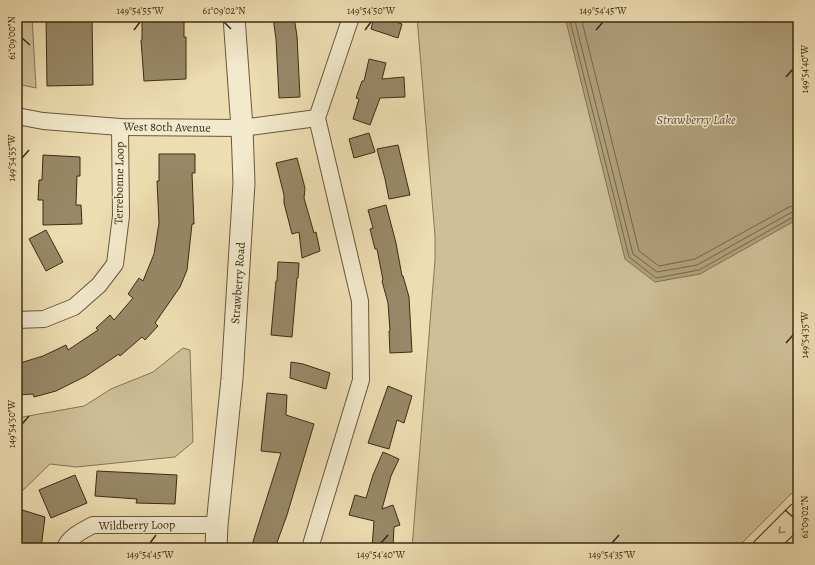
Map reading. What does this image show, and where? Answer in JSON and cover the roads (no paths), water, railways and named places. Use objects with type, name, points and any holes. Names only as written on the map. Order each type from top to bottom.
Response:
[{"type":"highway","points":[[764,548],[798,514]]},
{"type":"street","name":"Strawberry Road","points":[[216,548],[232,379],[244,183],[242,128],[234,17]]},
{"type":"street","points":[[310,548],[361,380],[360,301],[317,118],[351,17]]},
{"type":"street","name":"West 80th Avenue","points":[[17,116],[43,121],[120,127],[242,128],[317,118]]},
{"type":"street","name":"Terrebonne Loop","points":[[17,320],[44,319],[74,307],[99,284],[114,264],[121,216],[120,127]]},
{"type":"street","name":"Wildberry Loop","points":[[65,548],[66,545],[79,532],[93,525],[217,525]]},
{"type":"water","name":"Strawberry Lake","points":[[565,17],[798,17],[798,219],[700,274],[655,282],[625,259]]}]
